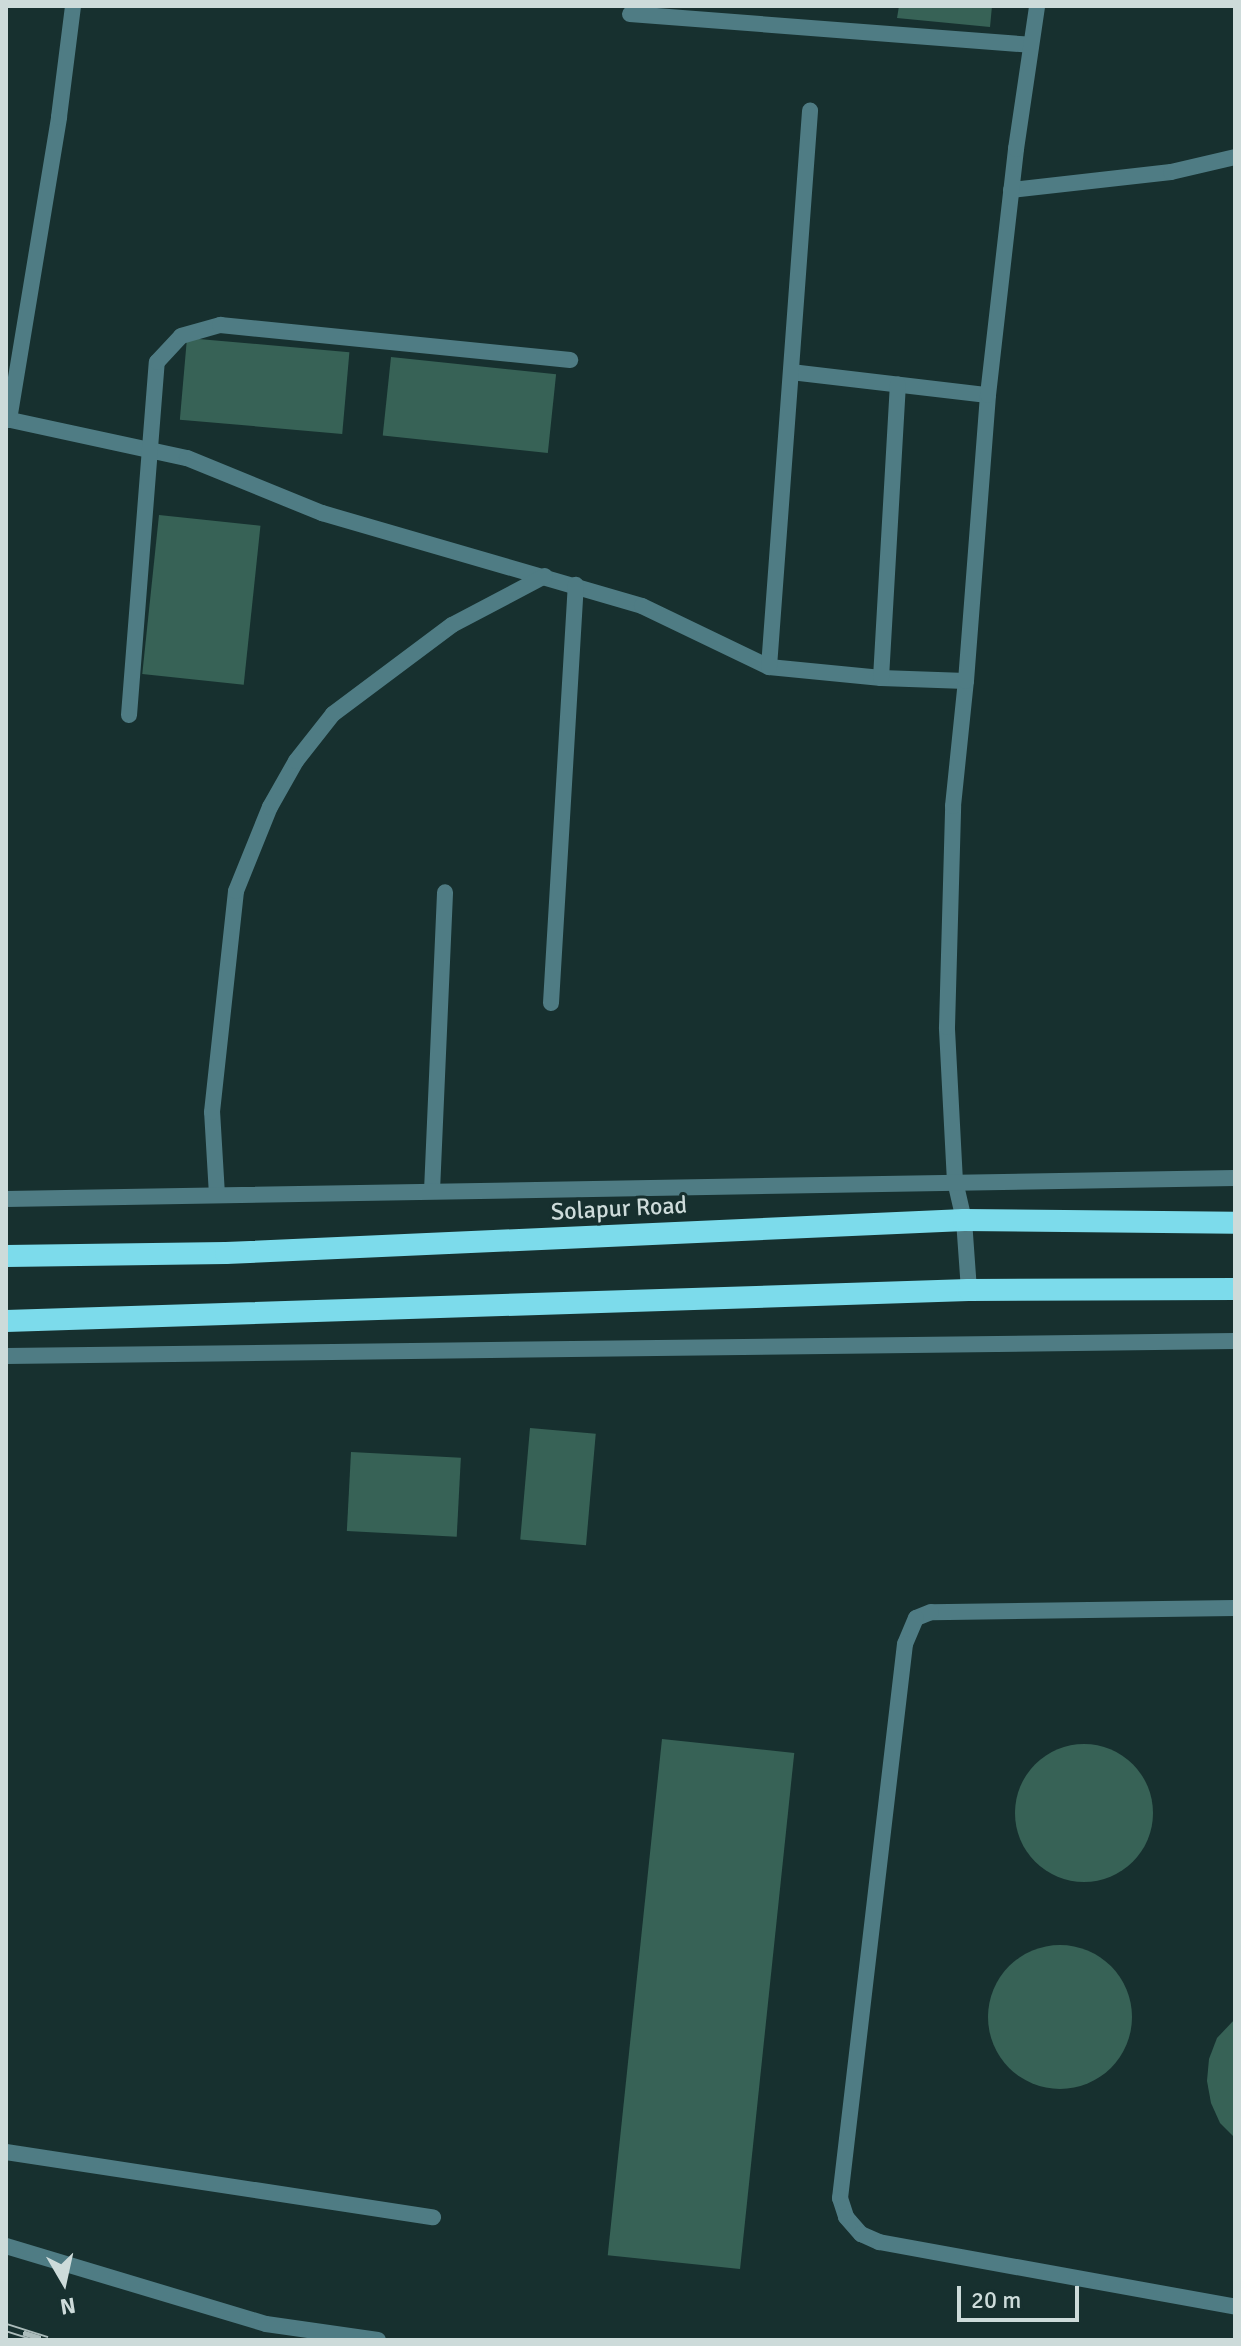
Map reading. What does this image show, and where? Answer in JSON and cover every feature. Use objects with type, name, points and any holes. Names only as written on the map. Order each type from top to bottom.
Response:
[{"type":"highway","name":"Solapur Road","points":[[6,1256],[226,1253],[964,1220],[1235,1223]]},
{"type":"highway","points":[[6,1321],[969,1290],[1235,1289]]},
{"type":"street","points":[[73,6],[59,117],[7,420],[187,458],[322,513],[642,606],[769,667],[881,678],[966,681]]},
{"type":"street","points":[[969,1290],[964,1220],[955,1182],[947,1027],[953,806],[988,395],[1011,190],[1037,6]]},
{"type":"street","points":[[630,14],[1031,45]]},
{"type":"street","points":[[769,667],[810,111]]},
{"type":"street","points":[[1011,190],[1171,172],[1235,157]]},
{"type":"street","points":[[129,715],[157,362],[181,336],[220,325],[570,360]]},
{"type":"street","points":[[791,372],[988,395]]},
{"type":"street","points":[[881,678],[898,384]]},
{"type":"street","points":[[217,1195],[212,1112],[236,891],[270,807],[296,761],[333,714],[452,625],[545,576]]},
{"type":"street","points":[[551,1003],[576,585]]},
{"type":"street","points":[[432,1191],[445,892]]},
{"type":"street","points":[[6,1199],[1235,1178]]},
{"type":"street","points":[[6,1356],[1235,1341]]},
{"type":"street","points":[[1235,1608],[931,1612],[916,1618],[905,1644],[840,2198],[846,2217],[861,2234],[879,2242],[1235,2307]]},
{"type":"street","points":[[6,2152],[433,2217]]},
{"type":"street","points":[[6,2246],[266,2324],[378,2340]]},
{"type":"building","points":[[899,6],[992,6],[990,27],[897,18]]},
{"type":"building","points":[[187,338],[349,352],[342,434],[180,420]]},
{"type":"building","points":[[391,357],[556,374],[548,453],[383,436]]},
{"type":"building","points":[[159,515],[260,526],[244,685],[142,674]]},
{"type":"building","points":[[530,1428],[596,1434],[586,1545],[520,1540]]},
{"type":"building","points":[[351,1452],[461,1458],[457,1537],[347,1531]]},
{"type":"building","points":[[662,1739],[794,1753],[740,2269],[608,2255]]},
{"type":"building","points":[[1084,1744],[1111,1749],[1133,1764],[1148,1786],[1153,1813],[1148,1840],[1133,1862],[1111,1877],[1084,1882],[1057,1877],[1035,1862],[1020,1840],[1015,1813],[1020,1786],[1035,1764],[1057,1749]]},
{"type":"building","points":[[1060,1945],[1087,1951],[1111,1966],[1126,1990],[1132,2017],[1126,2044],[1111,2068],[1087,2083],[1060,2089],[1033,2083],[1009,2068],[994,2044],[988,2017],[994,1990],[1009,1966],[1033,1951]]},
{"type":"building","points":[[1235,2019],[1235,2138],[1220,2123],[1211,2103],[1207,2081],[1209,2059],[1217,2038]]},
{"type":"railway","points":[[6,2327],[47,2340]]}]
